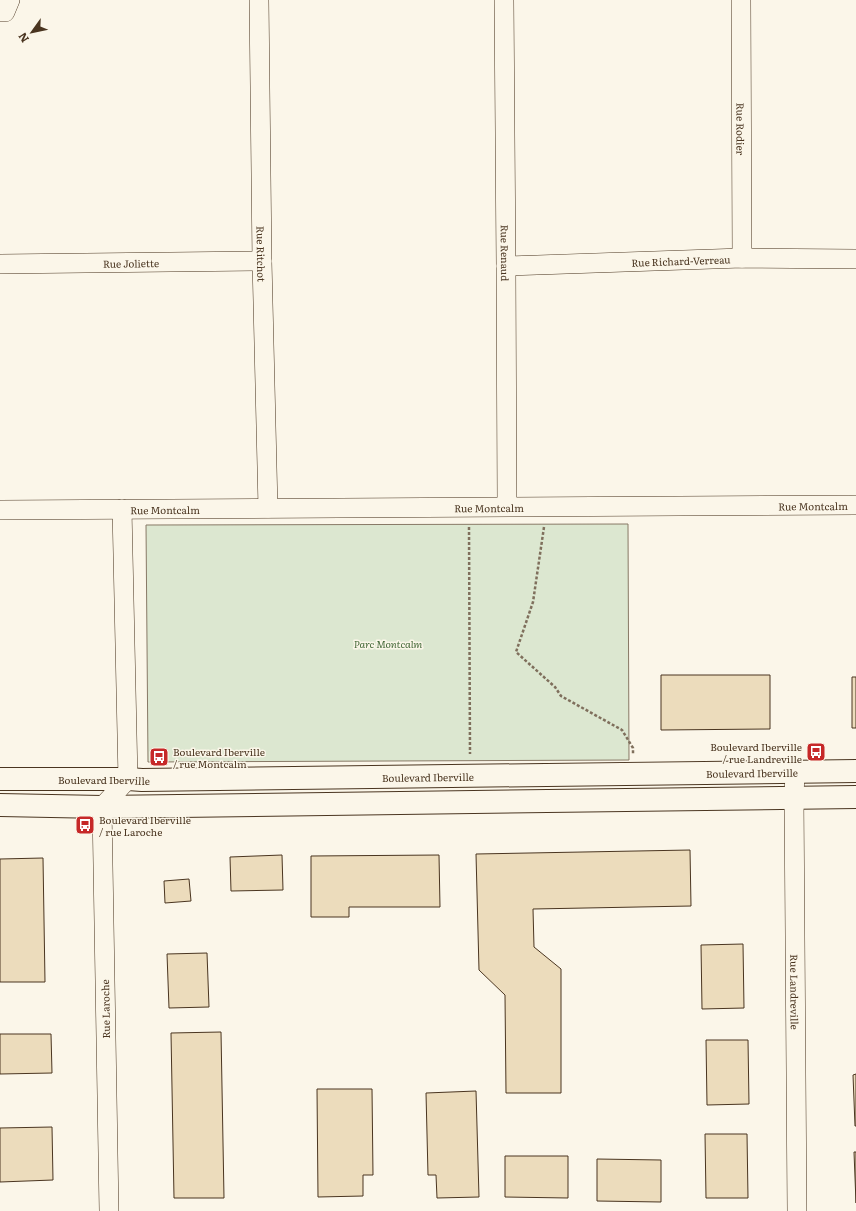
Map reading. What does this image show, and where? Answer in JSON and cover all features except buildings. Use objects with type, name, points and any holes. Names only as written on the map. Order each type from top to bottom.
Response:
[{"type":"street","points":[[0,12],[5,12],[10,0]]},
{"type":"street","name":"Rue Ritchot","points":[[259,0],[262,261],[268,508]]},
{"type":"street","name":"Rue Renaud","points":[[504,0],[507,506]]},
{"type":"street","name":"Rue Rodier","points":[[740,0],[742,258]]},
{"type":"street","name":"Rue Richard-Verreau","points":[[506,266],[742,258],[856,259]]},
{"type":"street","name":"Rue Joliette","points":[[0,264],[262,261]]},
{"type":"street","name":"Rue Montcalm","points":[[0,510],[122,508],[856,505]]},
{"type":"street","name":"Rue Montcalm","points":[[122,508],[128,779]]},
{"type":"street","name":"Rue Landreville","points":[[795,772],[796,1211]]},
{"type":"street","name":"Boulevard Iberville","points":[[0,778],[142,780],[856,772]]},
{"type":"street","points":[[102,807],[128,779]]},
{"type":"street","points":[[0,805],[102,807],[856,797]]},
{"type":"street","name":"Rue Laroche","points":[[102,807],[109,1211]]},
{"type":"path","points":[[546,506],[533,602],[516,652],[555,687],[561,696],[622,730],[633,748],[633,774]]},
{"type":"path","points":[[469,507],[471,776]]},
{"type":"green space","name":"Parc Montcalm","points":[[628,524],[629,760],[148,762],[146,525]]},
{"type":"place","name":"Boulevard Iberville / rue Landreville","points":[[816,752]]},
{"type":"place","name":"Boulevard Iberville / rue Montcalm","points":[[159,757]]},
{"type":"place","name":"Boulevard Iberville / rue Laroche","points":[[85,825]]}]
